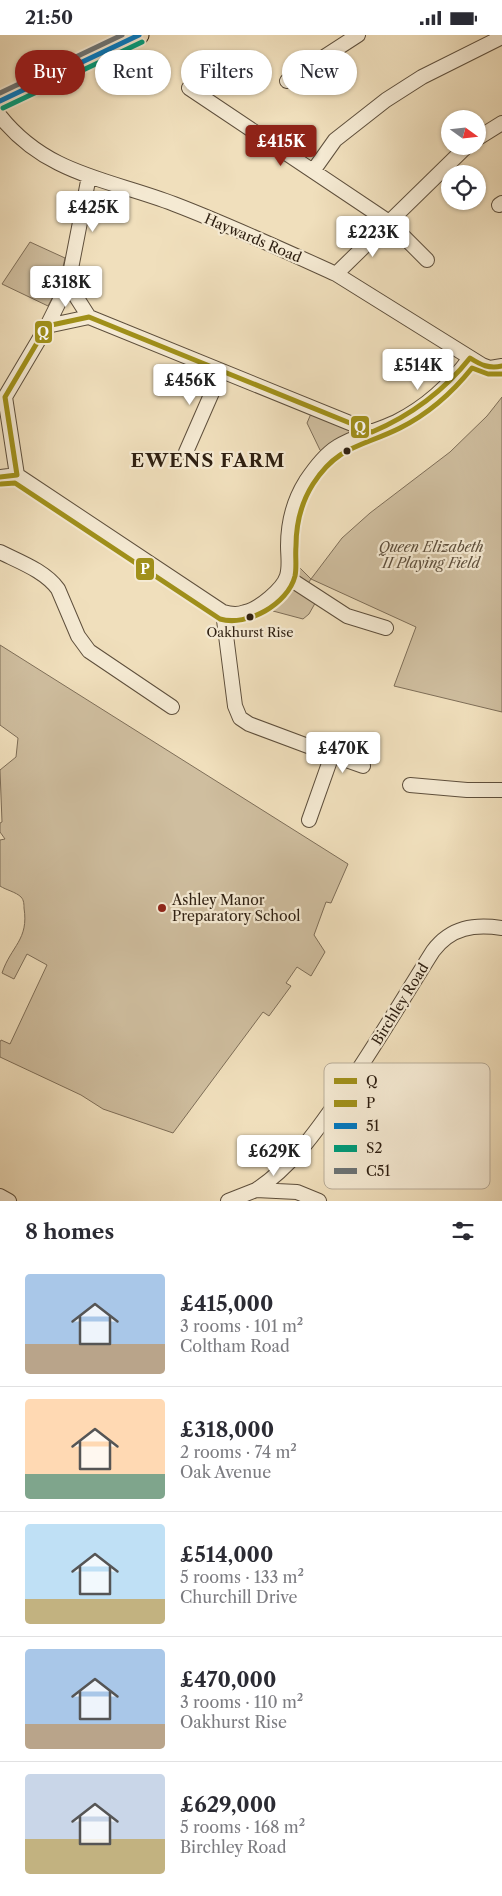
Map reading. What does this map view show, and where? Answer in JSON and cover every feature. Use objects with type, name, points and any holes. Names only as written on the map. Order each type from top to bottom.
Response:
[{"type":"highway","points":[[0,101],[139,35]]},
{"type":"street","points":[[335,50],[358,35]]},
{"type":"street","points":[[313,171],[335,140],[386,100],[422,77],[502,37]]},
{"type":"street","points":[[199,95],[389,222],[428,260]]},
{"type":"street","name":"Haywards Road","points":[[0,116],[9,127],[42,155],[61,165],[89,177],[173,204],[336,274],[486,367],[502,366]]},
{"type":"street","points":[[486,133],[502,123]]},
{"type":"street","points":[[336,274],[458,155]]},
{"type":"street","points":[[17,475],[5,397],[47,325],[68,284],[89,177]]},
{"type":"street","points":[[68,284],[89,317]]},
{"type":"street","points":[[47,325],[89,317],[221,372],[366,429]]},
{"type":"street","points":[[0,477],[17,475],[223,612],[238,614],[252,610],[277,591],[287,577],[288,533],[296,502],[312,473],[337,447],[366,429],[396,422],[429,401],[449,384],[470,358]]},
{"type":"street","points":[[186,452],[221,372]]},
{"type":"street","points":[[333,417],[338,433],[337,447]]},
{"type":"street","points":[[0,552],[30,567],[54,583],[78,636],[90,651],[172,707]]},
{"type":"street","points":[[287,577],[347,616],[386,628]]},
{"type":"street","points":[[223,612],[235,706],[240,718],[249,724],[363,766]]},
{"type":"street","points":[[309,820],[332,755]]},
{"type":"street","points":[[410,785],[502,791]]},
{"type":"street","name":"Birchley Road","points":[[363,1063],[433,951],[442,941],[453,932],[465,927],[502,928]]},
{"type":"street","name":"Birchley Road","points":[[256,1190],[274,1178],[285,1167],[324,1120]]},
{"type":"street","points":[[285,1167],[297,1192]]},
{"type":"street","points":[[228,1201],[256,1190],[297,1192],[319,1201]]},
{"type":"street","points":[[0,1196],[10,1201]]},
{"type":"green space","points":[[30,242],[65,258],[59,285],[48,306],[2,284]]},
{"type":"green space","name":"Queen Elizabeth II Playing Field","points":[[502,397],[502,712],[394,686],[416,627],[311,579],[342,538],[370,513],[450,452],[487,416]]},
{"type":"green space","points":[[313,409],[360,427],[326,456],[320,450],[307,423]]},
{"type":"green space","points":[[288,541],[296,542],[298,566],[311,579],[304,589],[318,598],[309,614],[303,619],[273,611],[264,601],[277,591]]},
{"type":"green space","name":"Ashley Manor Preparatory School","points":[[0,645],[348,864],[331,903],[326,902],[314,935],[325,952],[311,976],[297,967],[286,983],[291,986],[269,1016],[263,1012],[173,1133],[103,1109],[81,1095],[0,1057],[1,1040],[10,1044],[47,965],[27,954],[14,979],[2,973],[22,936],[25,919],[22,898],[0,886],[0,840],[5,839],[0,832],[0,823],[2,822],[0,770],[16,757],[18,738],[0,725]]},
{"type":"transit line","name":"C51","points":[[0,93],[122,35]]},
{"type":"transit line","name":"51","points":[[0,101],[139,35]]},
{"type":"transit line","name":"S2","points":[[3,108],[142,42]]},
{"type":"transit line","name":"Q","points":[[0,477],[17,475],[5,397],[47,326],[89,317],[372,432],[400,418],[438,392],[470,358],[485,366],[502,366]]},
{"type":"transit line","name":"P","points":[[1,484],[15,483],[220,619],[242,620],[265,611],[284,596],[291,586],[296,572],[297,530],[302,506],[313,484],[332,461],[341,454],[400,428],[420,416],[448,394],[472,368],[488,374],[502,374]]},
{"type":"place","name":"Oakhurst Rise","points":[[250,617]]},
{"type":"place","name":"Ashley Manor Preparatory School","points":[[162,908]]},
{"type":"district","name":"EWENS FARM","points":[[208,460]]}]
